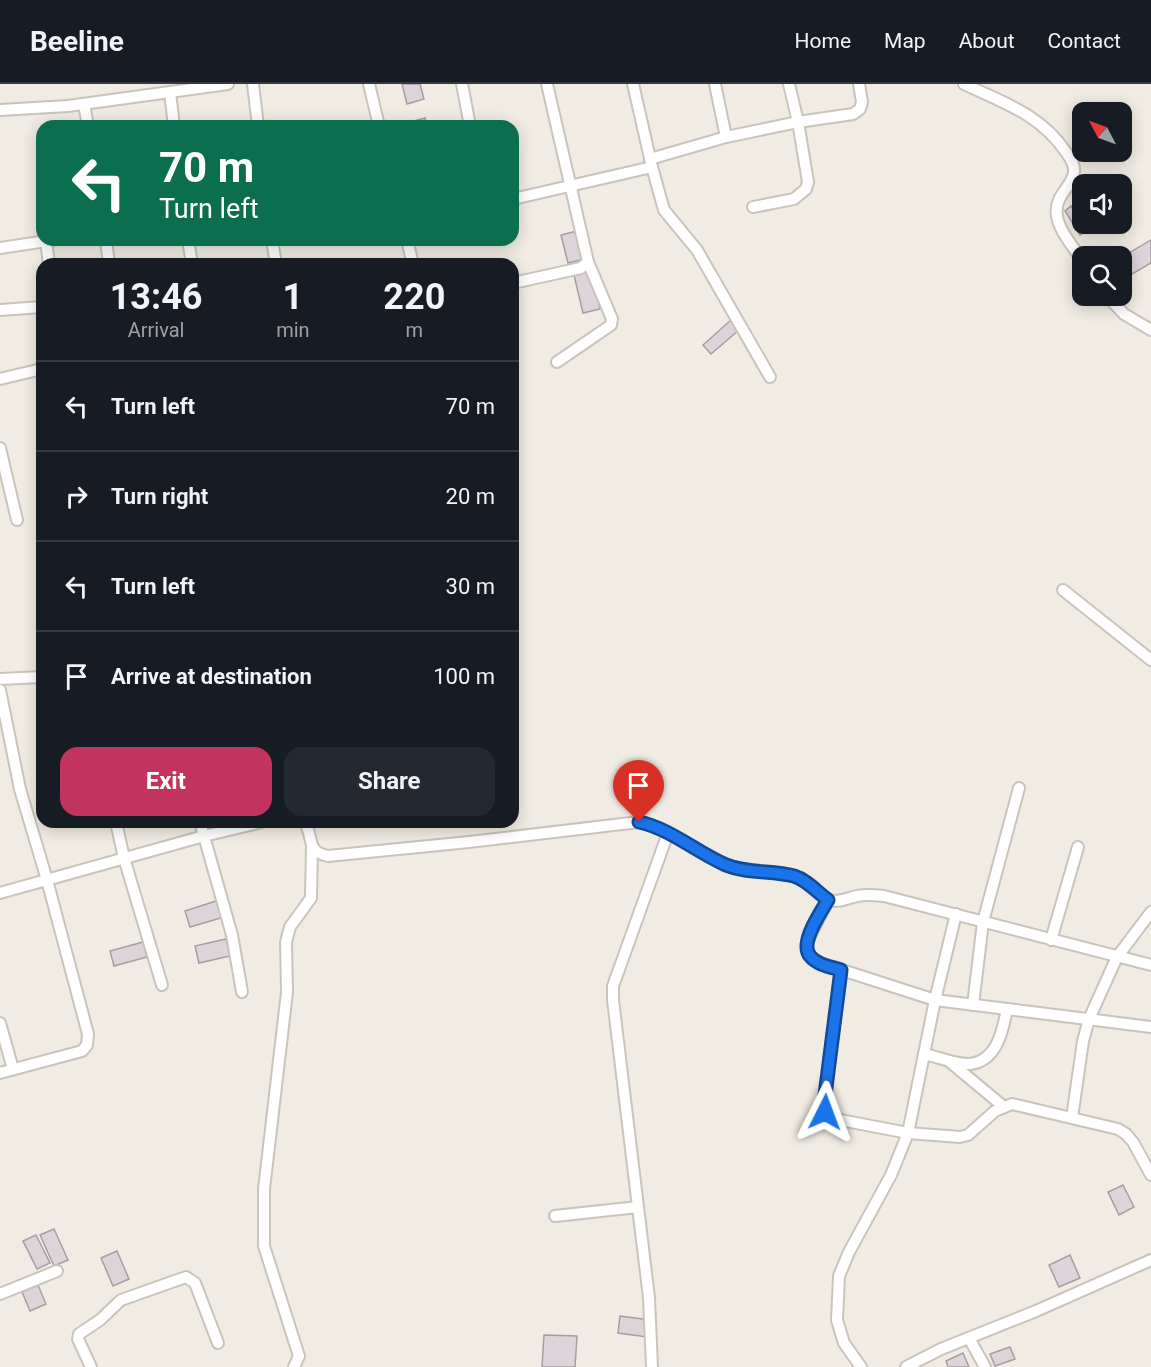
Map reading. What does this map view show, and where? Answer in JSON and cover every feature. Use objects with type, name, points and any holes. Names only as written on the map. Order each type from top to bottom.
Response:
[{"type":"street","points":[[0,110],[84,104],[228,84]]},
{"type":"street","points":[[253,84],[257,120]]},
{"type":"street","points":[[369,84],[378,120]]},
{"type":"street","points":[[462,84],[469,120]]},
{"type":"street","points":[[547,84],[588,262],[612,319],[611,325],[557,362]]},
{"type":"street","points":[[633,84],[664,210],[700,255],[770,377]]},
{"type":"street","points":[[715,84],[726,137]]},
{"type":"street","points":[[753,207],[794,199],[806,189],[808,182],[789,84]]},
{"type":"street","points":[[519,198],[571,186],[651,163],[726,137],[798,122],[853,114],[860,109],[862,102],[859,84]]},
{"type":"street","points":[[964,84],[1029,115],[1059,141],[1073,163],[1075,171],[1072,180],[1058,201],[1057,213],[1059,224],[1072,246]]},
{"type":"street","points":[[170,92],[173,120]]},
{"type":"street","points":[[84,104],[87,120]]},
{"type":"street","points":[[0,248],[36,242]]},
{"type":"street","points":[[519,282],[581,268],[588,262]]},
{"type":"street","points":[[1116,306],[1124,314],[1151,330]]},
{"type":"street","points":[[0,310],[36,307]]},
{"type":"street","points":[[0,379],[36,370]]},
{"type":"street","points":[[0,448],[16,520]]},
{"type":"street","points":[[1063,590],[1151,660]]},
{"type":"street","points":[[0,679],[36,677]]},
{"type":"street","points":[[0,690],[20,789],[88,1034],[87,1045],[82,1051],[0,1073]]},
{"type":"street","points":[[973,1005],[982,922],[1018,788]]},
{"type":"street","points":[[312,846],[319,854],[328,856],[639,822],[654,825],[726,865],[741,870],[793,876],[810,885],[825,897],[846,900],[871,894],[1151,965]]},
{"type":"street","points":[[117,828],[162,985]]},
{"type":"street","points":[[202,828],[232,935],[242,992]]},
{"type":"street","points":[[0,893],[237,828]]},
{"type":"street","points":[[294,1367],[299,1356],[264,1246],[264,1189],[287,992],[286,942],[290,927],[311,898],[312,846],[308,828]]},
{"type":"street","points":[[652,1367],[649,1298],[613,986],[668,833]]},
{"type":"street","points":[[1051,940],[1078,848]]},
{"type":"street","points":[[825,897],[806,948],[810,956],[818,962],[935,1000],[1151,1027]]},
{"type":"street","points":[[1072,1118],[1083,1041],[1089,1019],[1117,957],[1151,912]]},
{"type":"street","points":[[861,1367],[844,1343],[837,1320],[839,1276],[849,1252],[891,1175],[908,1132],[935,1000],[956,914]]},
{"type":"street","points":[[841,970],[824,1103],[825,1112],[830,1118],[908,1132],[960,1137],[968,1135],[1004,1107],[1012,1104],[1118,1129],[1126,1134],[1151,1175]]},
{"type":"street","points":[[924,1054],[970,1064],[987,1056],[1003,1035],[1007,1009]]},
{"type":"street","points":[[0,1023],[13,1070]]},
{"type":"street","points":[[948,1060],[1004,1107]]},
{"type":"street","points":[[555,1216],[638,1207]]},
{"type":"street","points":[[906,1367],[941,1349],[1036,1311],[1151,1260]]},
{"type":"street","points":[[0,1294],[57,1271]]},
{"type":"street","points":[[91,1367],[78,1339],[79,1334],[100,1320],[121,1300],[186,1277],[195,1283],[218,1343]]},
{"type":"street","points":[[969,1338],[985,1367]]},
{"type":"building","points":[[402,84],[420,84],[424,99],[407,104]]},
{"type":"building","points":[[1071,206],[1072,222],[1065,211]]},
{"type":"building","points":[[577,231],[584,259],[568,263],[561,235]]},
{"type":"building","points":[[1151,240],[1151,263],[1132,274],[1132,251]]},
{"type":"building","points":[[591,271],[600,309],[583,313],[574,275]]},
{"type":"building","points":[[731,320],[739,330],[711,354],[703,345]]},
{"type":"building","points":[[219,900],[224,917],[190,927],[185,911]]},
{"type":"building","points":[[226,939],[230,956],[199,963],[195,946]]},
{"type":"building","points":[[143,942],[147,957],[114,966],[110,951]]},
{"type":"building","points":[[1123,1185],[1134,1207],[1119,1215],[1108,1192]]},
{"type":"building","points":[[54,1229],[68,1260],[54,1266],[40,1235]]},
{"type":"building","points":[[36,1235],[50,1263],[37,1269],[23,1241]]},
{"type":"building","points":[[117,1251],[129,1279],[113,1286],[101,1258]]},
{"type":"building","points":[[1070,1255],[1080,1278],[1059,1287],[1049,1265]]},
{"type":"building","points":[[38,1285],[46,1304],[30,1311],[22,1292]]},
{"type":"building","points":[[620,1316],[650,1320],[647,1337],[618,1333]]},
{"type":"building","points":[[544,1335],[577,1336],[575,1367],[542,1367]]},
{"type":"building","points":[[1010,1347],[1015,1359],[995,1366],[990,1354]]},
{"type":"building","points":[[963,1353],[969,1367],[948,1367],[946,1361]]},
{"type":"route","points":[[639,822],[654,825],[726,865],[741,870],[802,879],[828,900],[810,933],[806,948],[810,956],[818,962],[841,970],[824,1103],[825,1112]]}]
